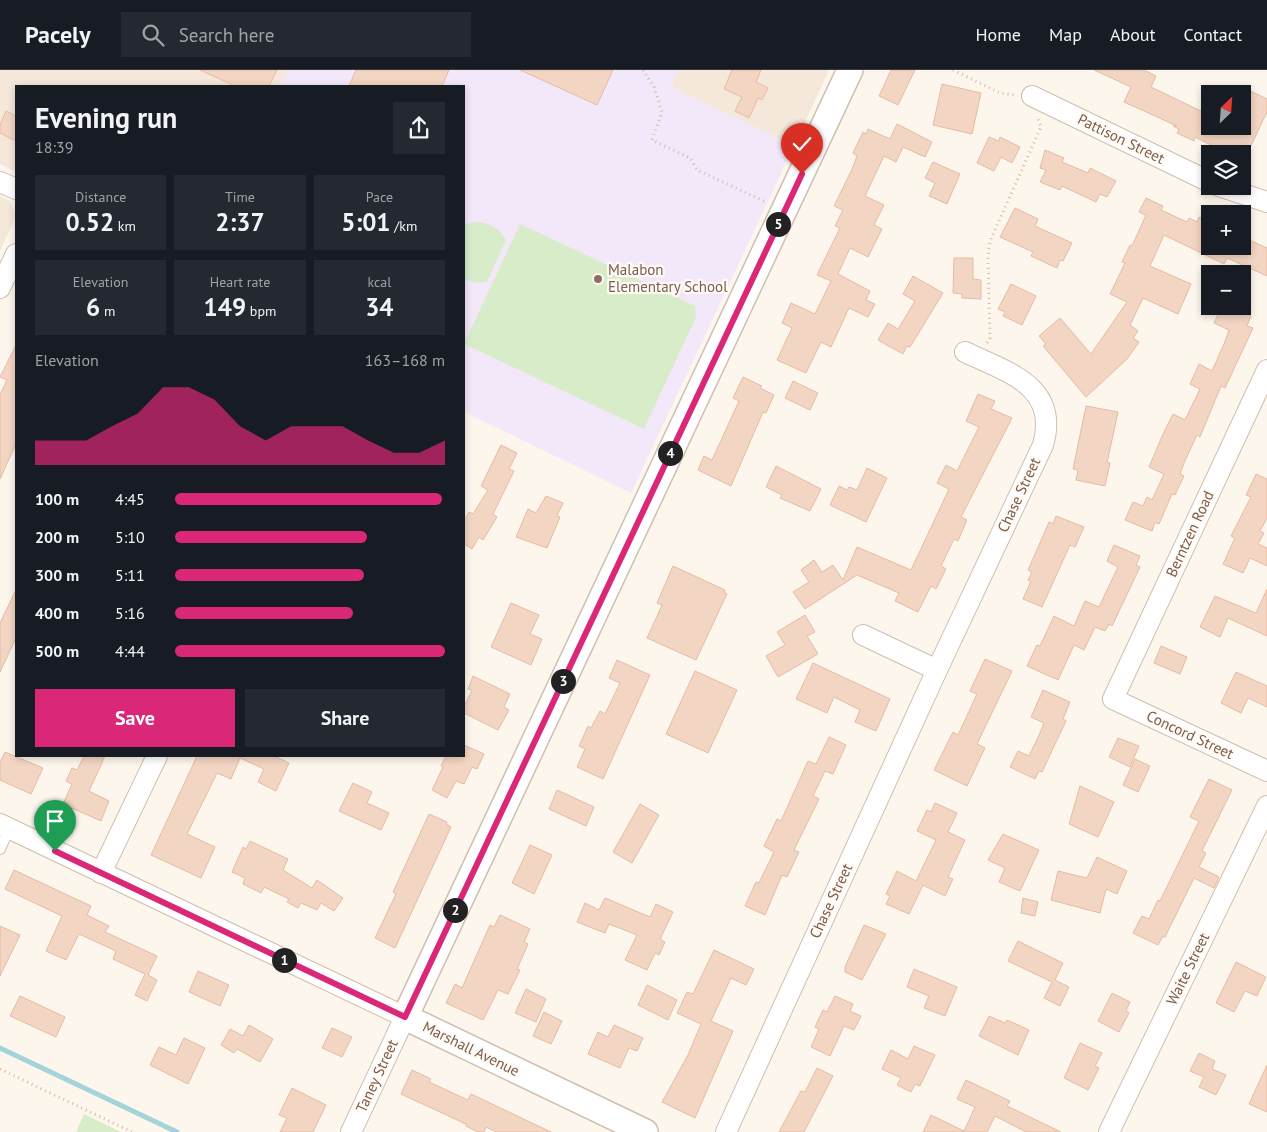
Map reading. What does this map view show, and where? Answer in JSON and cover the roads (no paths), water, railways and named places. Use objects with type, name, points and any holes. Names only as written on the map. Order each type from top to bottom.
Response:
[{"type":"street","name":"Taney Street","points":[[351,1132],[850,70]]},
{"type":"street","name":"Pattison Street","points":[[1032,96],[1201,178]]},
{"type":"street","points":[[0,182],[15,190]]},
{"type":"street","points":[[1251,194],[1265,197]]},
{"type":"street","points":[[0,288],[15,256]]},
{"type":"street","name":"Chase Street","points":[[726,1132],[1046,432],[1046,415],[1034,389],[1023,379],[965,352]]},
{"type":"street","name":"Berntzen Road","points":[[1113,699],[1267,370]]},
{"type":"street","points":[[863,635],[937,670]]},
{"type":"street","name":"Concord Street","points":[[1113,699],[1267,771]]},
{"type":"street","points":[[101,873],[157,757]]},
{"type":"street","name":"Waite Street","points":[[1109,1132],[1267,806]]},
{"type":"street","name":"Marshall Avenue","points":[[5,826],[645,1132]]},
{"type":"lane","points":[[0,849],[5,826]]},
{"type":"waterway","points":[[0,1048],[177,1132]]},
{"type":"place","name":"Malabon Elementary School","points":[[598,279]]}]
